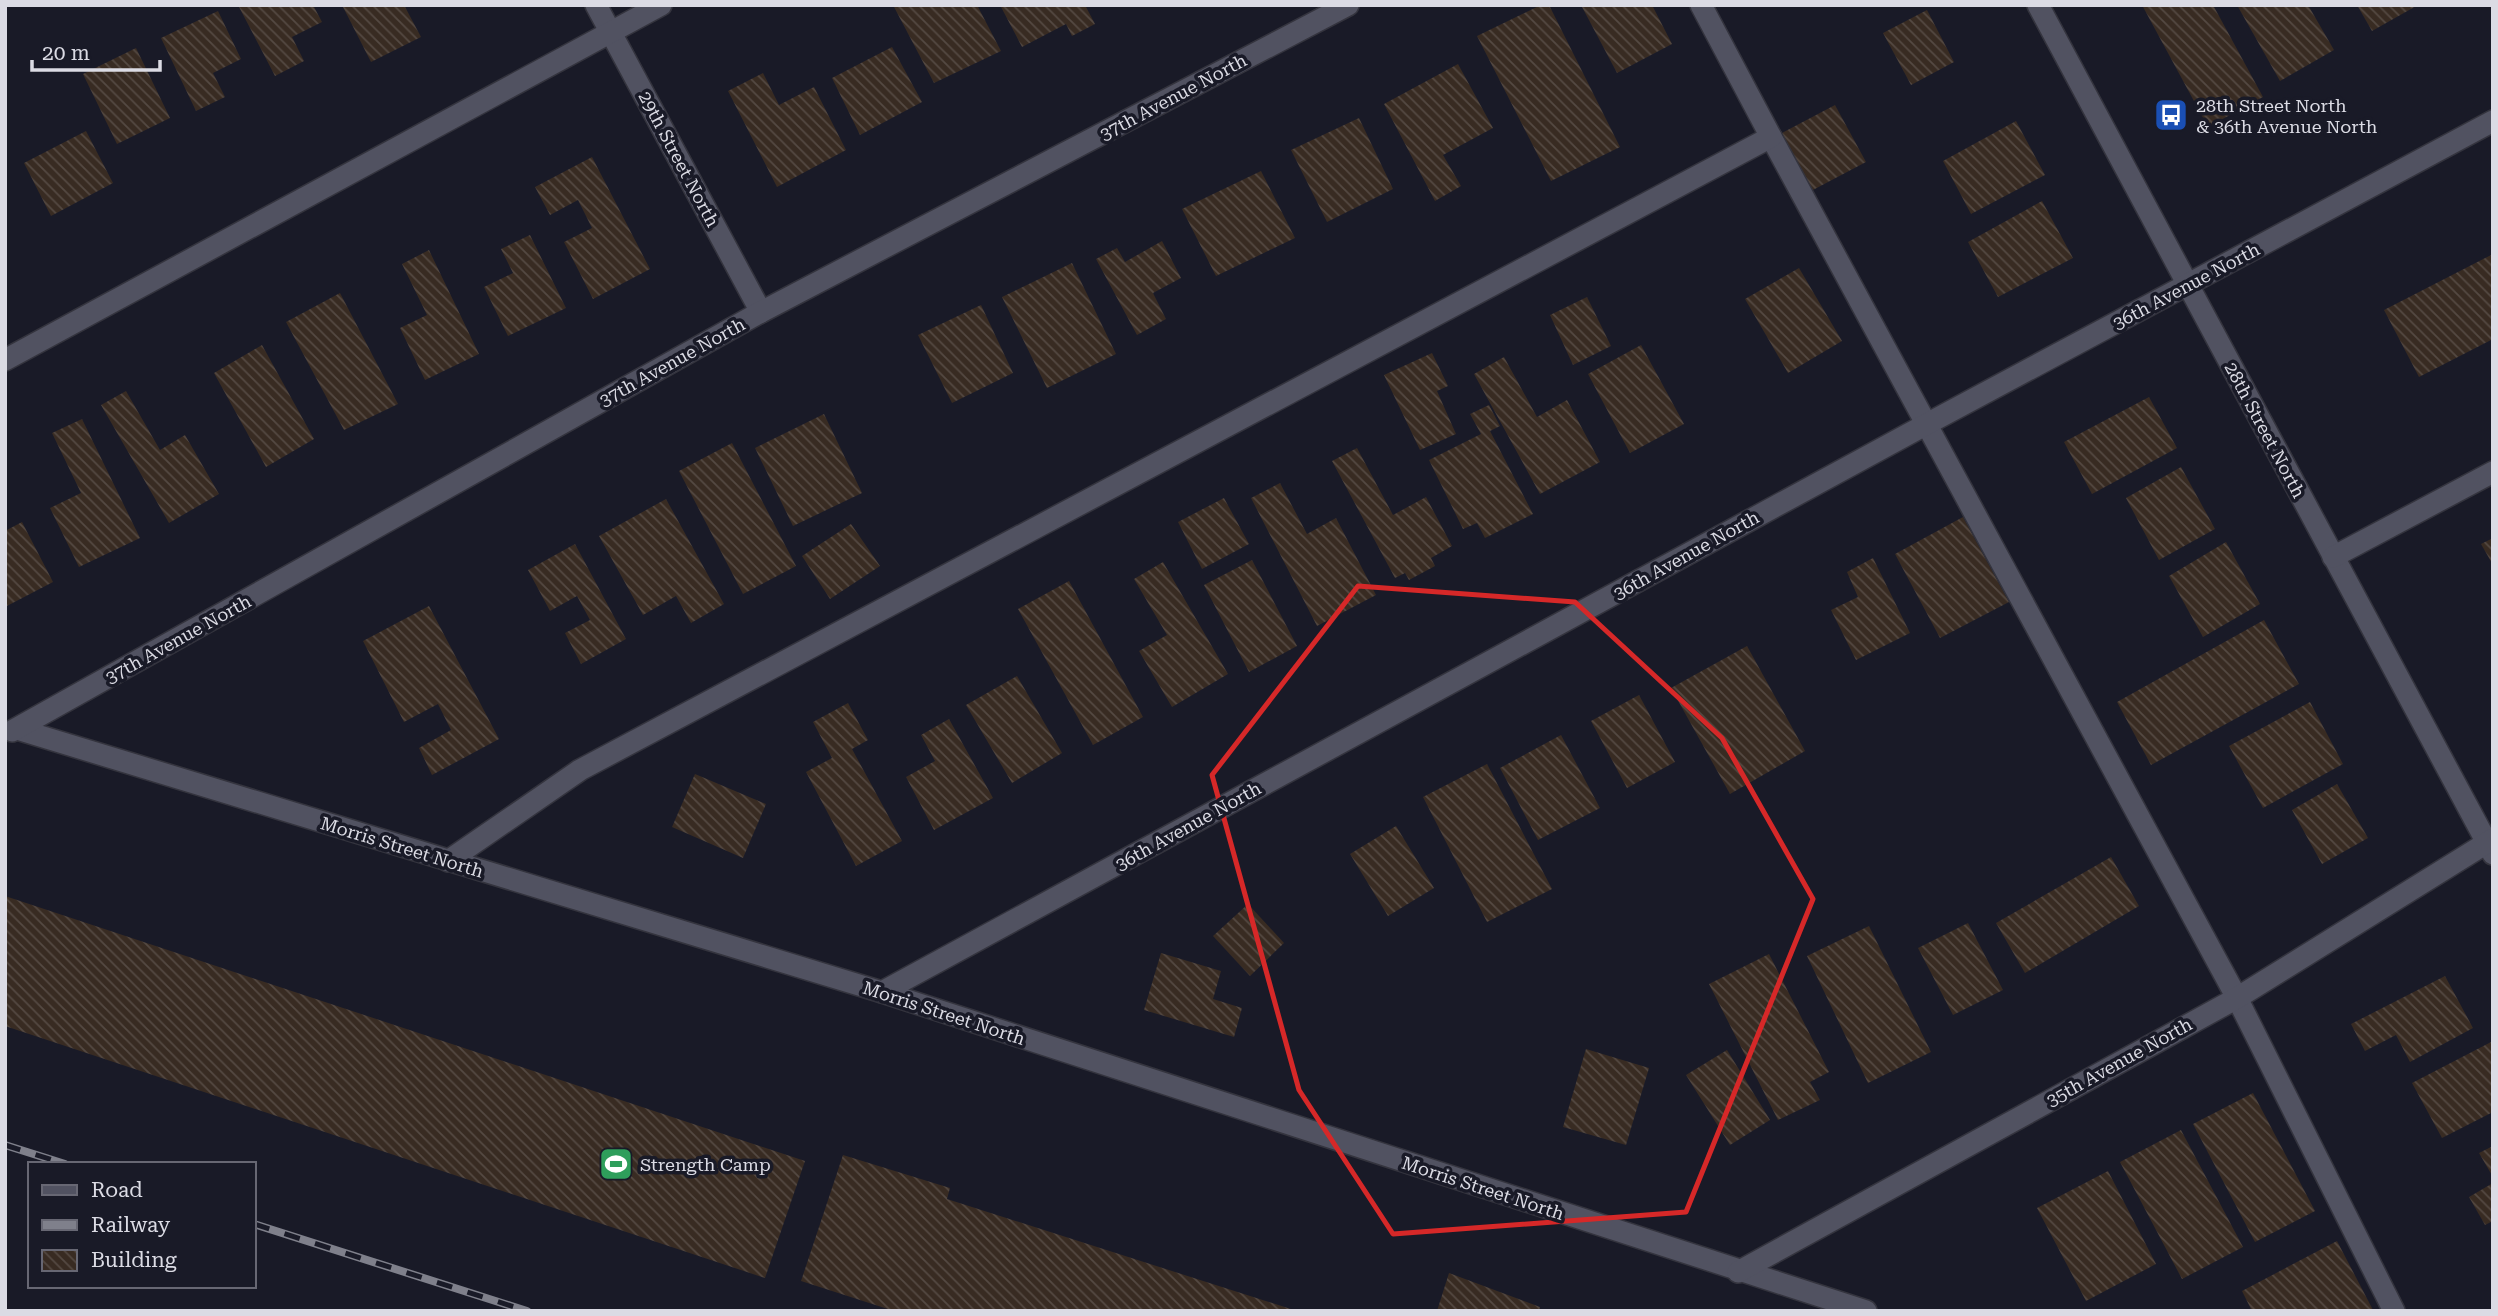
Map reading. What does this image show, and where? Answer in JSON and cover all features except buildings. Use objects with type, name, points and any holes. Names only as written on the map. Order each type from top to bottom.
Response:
[{"type":"street","name":"29th Street North","points":[[596,5],[761,312]]},
{"type":"street","points":[[5,360],[661,5]]},
{"type":"street","name":"37th Avenue North","points":[[11,732],[761,312],[1348,5]]},
{"type":"street","points":[[1701,5],[1925,425],[2237,998],[2394,1311]]},
{"type":"street","name":"28th Street North","points":[[2038,5],[2333,557],[2491,845]]},
{"type":"street","name":"36th Avenue North","points":[[882,992],[1925,425],[2493,121]]},
{"type":"street","points":[[448,861],[580,770],[1771,137]]},
{"type":"street","points":[[2333,557],[2493,472]]},
{"type":"street","name":"Morris Street North","points":[[11,732],[882,992],[1738,1272],[1866,1311]]},
{"type":"street","name":"35th Avenue North","points":[[1738,1272],[2237,998],[2491,845]]},
{"type":"highlighted area","points":[[1358,586],[1575,602],[1722,738],[1813,899],[1686,1212],[1393,1234],[1299,1090],[1212,775]]},
{"type":"railway","points":[[5,1145],[59,1162]]},
{"type":"railway","points":[[256,1225],[527,1311]]},
{"type":"place","name":"28th Street North & 36th Avenue North","points":[[2171,115]]},
{"type":"place","name":"Strength Camp","points":[[616,1164]]}]
